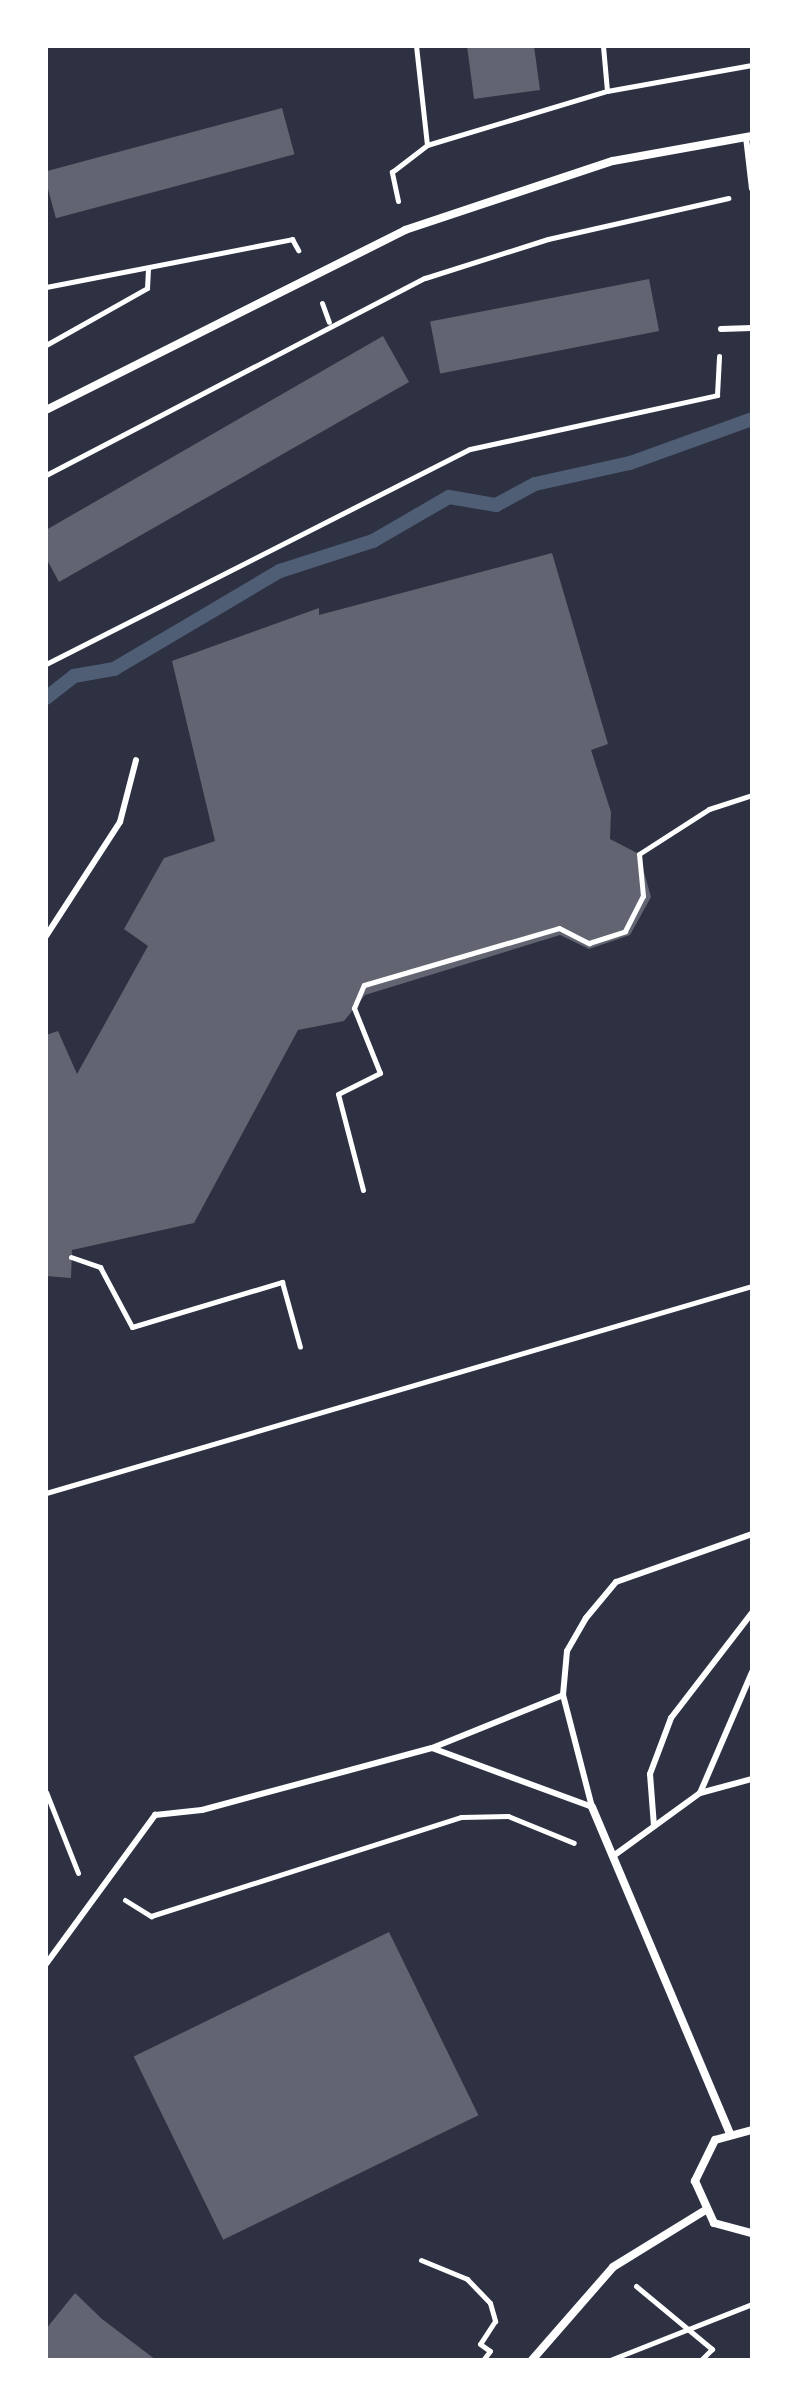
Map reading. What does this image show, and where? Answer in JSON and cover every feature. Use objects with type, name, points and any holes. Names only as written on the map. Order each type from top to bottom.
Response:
[{"type":"street","points":[[46,410],[405,230],[613,161],[749,136]]},
{"type":"street","points":[[592,1807],[616,1854],[729,2132]]},
{"type":"street","points":[[752,2130],[729,2132],[697,2165],[704,2211],[729,2230],[752,2233]]},
{"type":"street","points":[[532,2360],[613,2267],[704,2211]]},
{"type":"lane","points":[[749,136],[752,189]]},
{"type":"lane","points":[[721,329],[752,328]]},
{"type":"lane","points":[[46,936],[120,822],[136,760]]},
{"type":"lane","points":[[592,1807],[563,1695],[567,1651],[616,1582],[752,1534]]},
{"type":"lane","points":[[654,1826],[650,1774],[671,1718],[752,1613]]},
{"type":"lane","points":[[700,1793],[752,1672]]},
{"type":"lane","points":[[46,1964],[106,1889],[155,1815],[202,1810],[432,1748],[563,1695]]},
{"type":"lane","points":[[432,1748],[592,1807]]},
{"type":"lane","points":[[616,1854],[700,1793],[752,1779]]},
{"type":"path","points":[[416,46],[427,145]]},
{"type":"path","points":[[603,46],[607,91]]},
{"type":"path","points":[[392,172],[427,145],[607,91],[752,65]]},
{"type":"path","points":[[46,475],[425,278],[548,239],[737,196]]},
{"type":"path","points":[[46,287],[265,245]]},
{"type":"path","points":[[46,345],[147,288],[148,268]]},
{"type":"path","points":[[46,664],[470,449],[717,395],[721,329]]},
{"type":"path","points":[[363,1190],[338,1094],[380,1073],[354,1008],[364,985],[559,928],[589,943],[625,931],[643,896],[639,854],[709,809],[752,795]]},
{"type":"path","points":[[71,1257],[100,1267],[132,1327],[282,1282],[300,1347]]},
{"type":"path","points":[[46,1493],[752,1286]]},
{"type":"path","points":[[46,1792],[78,1873],[151,1916],[461,1817],[508,1816],[546,1836],[616,1854]]},
{"type":"path","points":[[421,2260],[467,2279],[490,2303],[495,2321],[480,2344],[490,2351],[483,2360]]},
{"type":"path","points":[[613,2267],[712,2349],[701,2360]]},
{"type":"path","points":[[610,2360],[683,2325],[752,2304]]},
{"type":"building","points":[[467,46],[534,46],[540,90],[474,99]]},
{"type":"building","points":[[282,108],[294,154],[56,218],[46,171]]},
{"type":"building","points":[[649,279],[659,331],[440,374],[430,322]]},
{"type":"building","points":[[383,336],[409,382],[59,582],[46,558],[46,530]]},
{"type":"building","points":[[552,553],[608,744],[591,750],[611,812],[610,839],[639,854],[651,897],[630,935],[589,949],[560,935],[365,995],[344,1021],[298,1030],[194,1223],[72,1250],[71,1278],[46,1276],[46,1035],[58,1031],[77,1074],[148,946],[124,929],[164,858],[215,841],[172,661],[319,608],[319,615]]},
{"type":"building","points":[[389,1932],[478,2115],[223,2240],[134,2056]]},
{"type":"building","points":[[75,2293],[102,2319],[156,2360],[46,2358],[46,2329]]},
{"type":"waterway","points":[[46,698],[74,676],[114,669],[280,571],[373,541],[449,497],[496,505],[535,484],[630,463],[752,419]]}]
